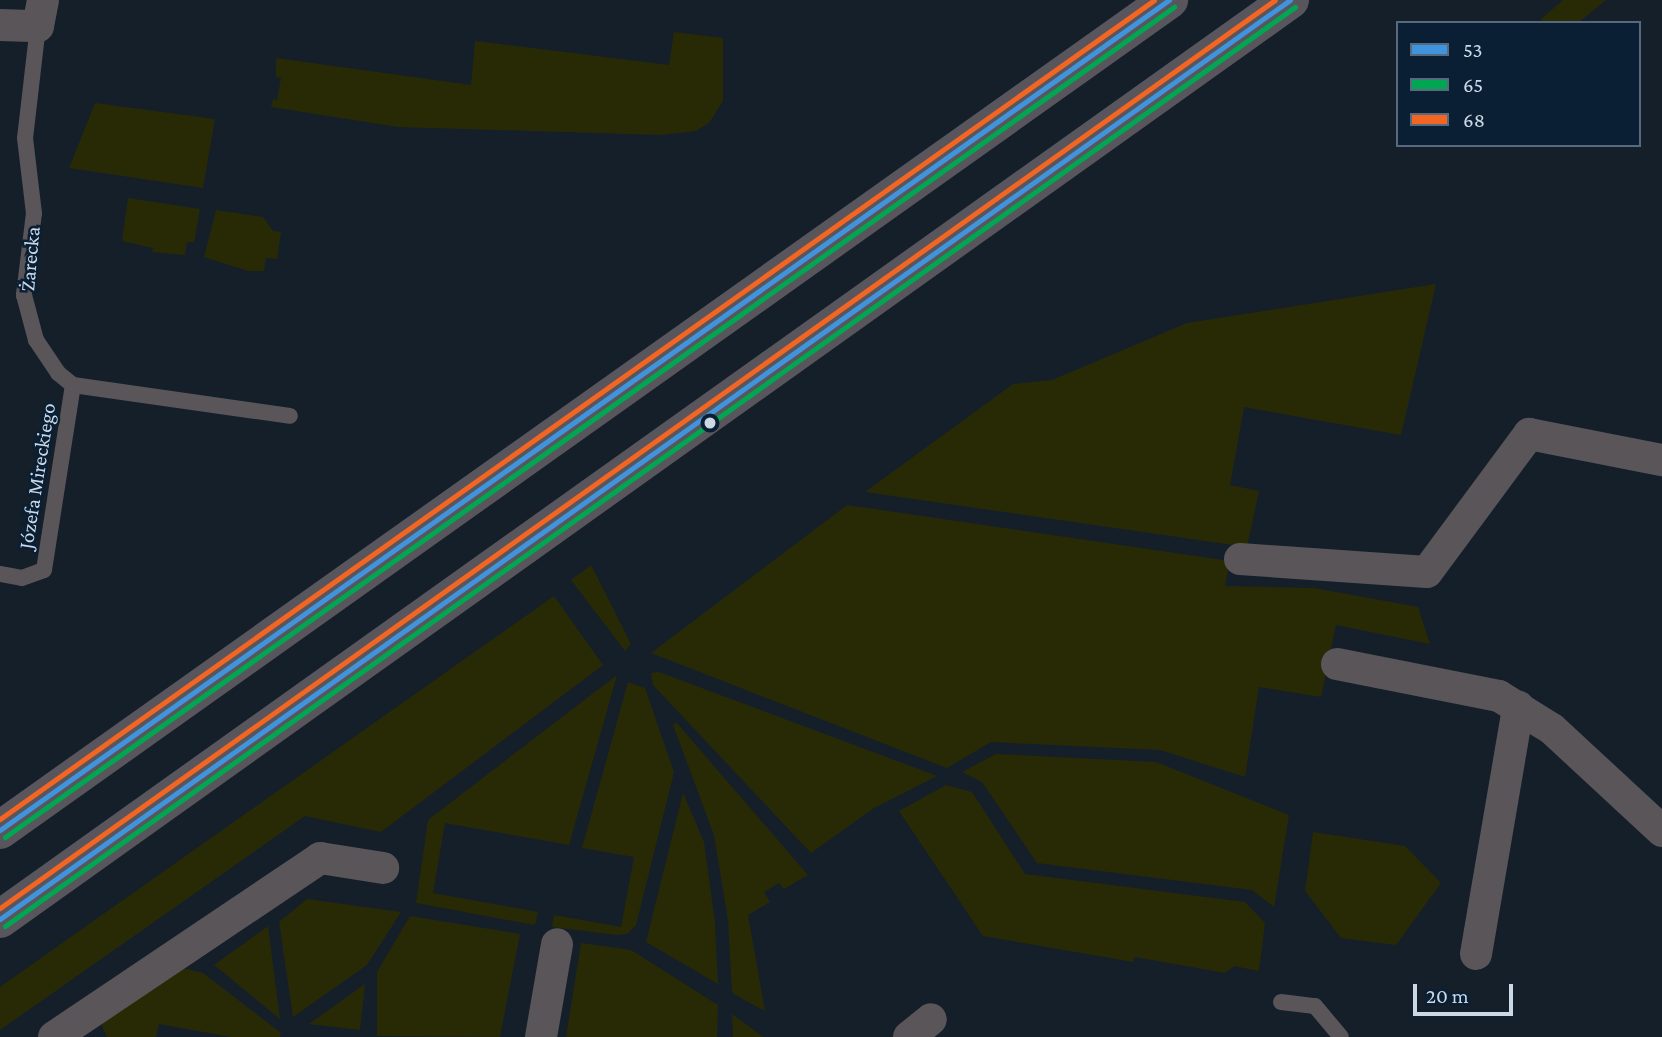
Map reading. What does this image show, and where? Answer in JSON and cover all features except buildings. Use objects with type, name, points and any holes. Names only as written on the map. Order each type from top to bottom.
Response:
[{"type":"main road","points":[[0,830],[1169,0]]},
{"type":"main road","points":[[0,919],[1290,0]]},
{"type":"street","name":"Żarecka","points":[[0,25],[41,13]]},
{"type":"street","points":[[1240,559],[1427,572],[1529,434],[1662,460]]},
{"type":"street","points":[[1337,664],[1499,696],[1552,729],[1662,831]]},
{"type":"street","points":[[1476,954],[1518,707]]},
{"type":"street","points":[[54,1037],[320,858],[383,868]]},
{"type":"street","points":[[541,1037],[556,944]]},
{"type":"lane","name":"Żarecka","points":[[41,13],[25,138],[34,213],[24,295],[36,340],[58,373],[73,385]]},
{"type":"lane","points":[[73,385],[290,416]]},
{"type":"lane","name":"Józefa Mireckiego","points":[[0,574],[22,578],[44,570],[73,385]]},
{"type":"lane","points":[[1280,1002],[1315,1006],[1341,1037]]},
{"type":"green space","points":[[1563,0],[1606,0],[1580,21],[1540,20]]},
{"type":"green space","points":[[674,32],[723,38],[723,101],[709,123],[696,131],[660,135],[398,127],[271,107],[273,99],[277,100],[281,78],[276,77],[276,58],[471,85],[475,41],[669,65]]},
{"type":"green space","points":[[95,103],[215,119],[203,188],[69,168]]},
{"type":"green space","points":[[128,198],[200,209],[194,242],[187,242],[185,255],[152,252],[153,248],[122,241]]},
{"type":"green space","points":[[216,210],[263,217],[273,231],[281,232],[277,259],[266,258],[264,271],[248,271],[204,257]]},
{"type":"green space","points":[[1436,284],[1401,435],[1244,407],[1230,485],[1259,491],[1247,547],[865,492],[1013,384],[1052,380],[1187,323]]},
{"type":"green space","points":[[847,505],[1230,561],[1225,586],[1314,588],[1418,607],[1430,644],[1336,625],[1321,697],[1259,687],[1245,777],[1160,750],[991,742],[947,768],[651,653]]},
{"type":"green space","points":[[591,565],[631,644],[625,651],[571,580]]},
{"type":"green space","points":[[554,596],[603,665],[381,832],[305,816],[0,1030],[0,987]]},
{"type":"green space","points":[[658,672],[937,776],[874,808],[811,853],[653,685],[651,673]]},
{"type":"green space","points":[[617,675],[569,845],[445,823],[433,893],[538,912],[535,925],[416,903],[428,820]]},
{"type":"green space","points":[[628,682],[645,688],[674,772],[636,925],[627,934],[617,935],[552,927],[554,915],[621,927],[634,857],[582,848]]},
{"type":"green space","points":[[676,722],[808,875],[784,889],[779,883],[764,892],[770,902],[748,915],[765,1011],[732,993],[728,920],[714,835],[673,725]]},
{"type":"green space","points":[[996,754],[1156,762],[1289,815],[1274,907],[1252,890],[1037,863],[982,782],[962,772]]},
{"type":"green space","points":[[946,785],[972,792],[1025,874],[1245,902],[1265,923],[1259,971],[1234,966],[1225,973],[1135,957],[1133,962],[983,936],[899,811]]},
{"type":"green space","points":[[683,793],[704,842],[715,922],[718,984],[646,942]]},
{"type":"green space","points":[[1313,832],[1405,846],[1441,883],[1396,945],[1341,938],[1305,891]]},
{"type":"green space","points":[[307,899],[401,912],[367,965],[293,1017],[279,922]]},
{"type":"green space","points":[[410,916],[520,934],[500,1037],[377,1036],[377,972]]},
{"type":"green space","points":[[268,926],[280,1019],[214,965]]},
{"type":"green space","points":[[581,943],[631,950],[718,1005],[717,1037],[566,1037]]},
{"type":"green space","points":[[183,968],[203,973],[281,1033],[280,1037],[231,1037],[159,1024],[156,1037],[107,1037],[101,1023]]},
{"type":"green space","points":[[365,984],[360,1030],[309,1024]]},
{"type":"green space","points":[[732,1014],[762,1036],[763,1037],[733,1037]]},
{"type":"transit line","name":"68","points":[[0,819],[1154,0]]},
{"type":"transit line","name":"53","points":[[0,830],[1169,0]]},
{"type":"transit line","name":"68","points":[[0,908],[1275,0]]},
{"type":"transit line","name":"53","points":[[0,919],[1290,0]]},
{"type":"transit line","name":"65","points":[[5,837],[1174,7]]},
{"type":"transit line","name":"65","points":[[5,926],[1295,7]]}]
